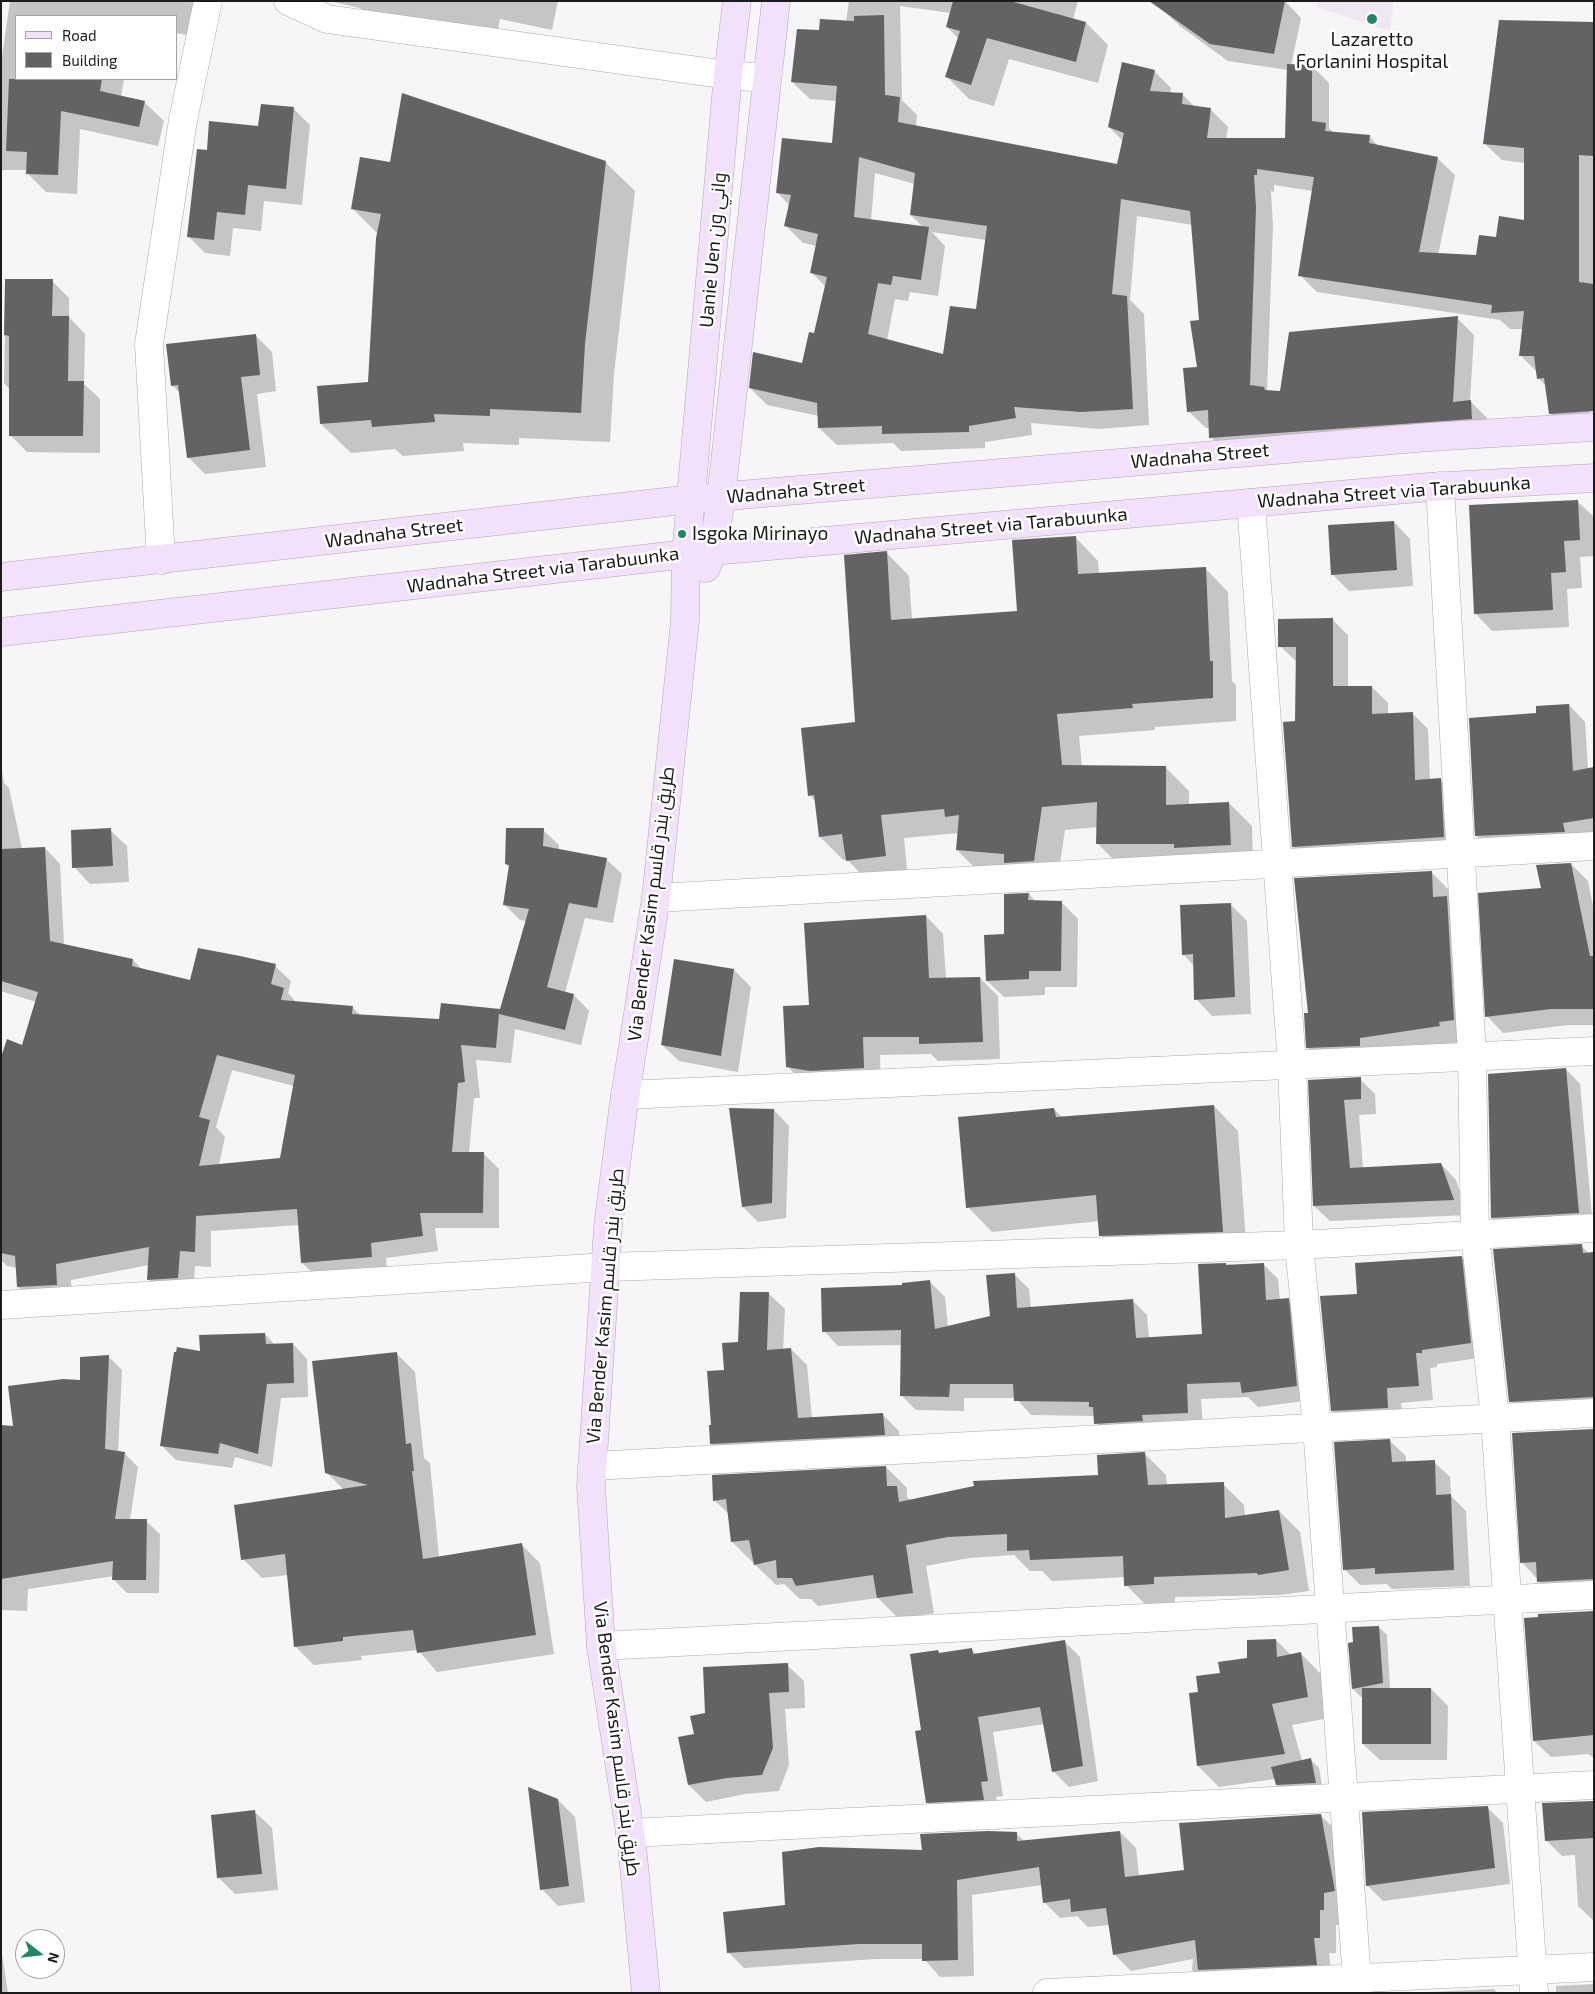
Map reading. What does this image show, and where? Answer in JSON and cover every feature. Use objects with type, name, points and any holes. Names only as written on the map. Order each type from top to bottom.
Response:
[{"type":"main road","name":"Uanie Uen واني ون","points":[[692,499],[728,75],[737,1]]},
{"type":"main road","name":"Uanie Uen واني ون","points":[[720,498],[776,1]]},
{"type":"main road","name":"Wadnaha Street","points":[[1,577],[692,499],[1429,436],[1594,427]]},
{"type":"main road","name":"Wadnaha Street via Tarabuunka","points":[[1,632],[713,551],[1440,486],[1594,478]]},
{"type":"main road","name":"Via Bender Kasim طريق بندر قاسم","points":[[685,621],[713,551],[720,498]]},
{"type":"main road","name":"Via Bender Kasim طريق بندر قاسم","points":[[646,1993],[630,1834],[601,1646],[591,1487],[607,1267],[608,1227],[625,1096],[656,898],[685,621],[686,554],[692,499]]},
{"type":"street","points":[[160,560],[149,344],[183,120],[208,1]]},
{"type":"street","points":[[288,1],[327,19],[728,75],[766,78]]},
{"type":"street","points":[[1440,486],[1472,1057],[1475,1234],[1495,1418],[1533,1981]]},
{"type":"street","points":[[1251,502],[1292,1065],[1299,1245],[1317,1427],[1358,1985]]},
{"type":"street","points":[[656,898],[1594,846]]},
{"type":"street","points":[[625,1096],[1594,1051]]},
{"type":"street","points":[[1,1305],[607,1267],[1299,1245],[1594,1228]]},
{"type":"street","points":[[592,1466],[1594,1413]]},
{"type":"street","points":[[601,1646],[1330,1607],[1594,1596]]},
{"type":"street","points":[[630,1834],[1594,1785]]},
{"type":"street","points":[[1047,1993],[1533,1981],[1594,1967]]},
{"type":"shaded area","name":"Lazaretto Forlanini Hospital","points":[[1318,1],[1394,1],[1390,31],[1317,7]]},
{"type":"building","points":[[953,1],[1010,1],[1086,22],[1076,62],[987,38],[971,85],[945,77],[960,31],[946,27]]},
{"type":"building","points":[[1149,1],[1285,1],[1274,54],[1210,44]]},
{"type":"building","points":[[884,15],[885,95],[900,97],[898,122],[1117,164],[1124,133],[1108,127],[1122,62],[1155,70],[1150,91],[1183,93],[1182,104],[1211,108],[1207,138],[1285,138],[1287,64],[1312,65],[1312,121],[1326,123],[1325,131],[1370,135],[1369,143],[1438,157],[1419,252],[1476,255],[1479,235],[1496,237],[1499,216],[1524,220],[1524,148],[1483,144],[1499,20],[1594,22],[1594,156],[1579,155],[1579,282],[1594,284],[1594,411],[1549,414],[1544,378],[1537,379],[1534,356],[1519,356],[1524,311],[1491,313],[1492,305],[1298,276],[1314,177],[1257,169],[1257,175],[1254,175],[1256,208],[1250,385],[1264,387],[1265,390],[1280,391],[1289,332],[1458,316],[1453,402],[1471,400],[1472,419],[1209,438],[1208,410],[1187,412],[1183,368],[1197,367],[1190,321],[1199,320],[1190,211],[1121,199],[1112,294],[1127,296],[1133,409],[1081,412],[1014,407],[1016,418],[969,426],[969,432],[882,434],[882,426],[818,428],[817,403],[749,388],[753,352],[802,363],[809,332],[814,333],[827,277],[810,273],[818,234],[784,226],[791,195],[776,193],[782,138],[832,143],[837,86],[791,82],[797,29],[819,30],[820,19],[854,21],[854,16]],"holes":[[[859,157],[915,173],[910,215],[987,226],[976,309],[950,306],[943,354],[868,334],[878,283],[891,285],[893,276],[921,280],[929,227],[854,217]]]},
{"type":"building","points":[[9,79],[102,80],[100,91],[145,101],[139,127],[61,111],[58,175],[26,174],[27,152],[6,151]]},
{"type":"building","points":[[402,93],[606,161],[585,344],[581,413],[490,409],[490,416],[434,414],[435,422],[372,427],[371,420],[320,424],[317,386],[368,382],[376,238],[381,214],[351,209],[360,157],[390,162]]},
{"type":"building","points":[[261,104],[294,107],[286,189],[248,185],[245,215],[217,212],[214,240],[187,237],[197,149],[207,150],[209,121],[258,126]]},
{"type":"building","points":[[5,279],[53,279],[52,316],[69,316],[68,381],[84,381],[83,436],[9,436],[9,336],[4,335]]},
{"type":"building","points":[[256,334],[260,375],[241,377],[250,450],[187,458],[178,385],[171,386],[166,344]]},
{"type":"building","points":[[1578,500],[1580,540],[1564,541],[1566,572],[1551,573],[1553,610],[1474,614],[1469,505]]},
{"type":"building","points":[[1394,521],[1397,570],[1331,575],[1328,525]]},
{"type":"building","points":[[1076,536],[1078,574],[1206,567],[1210,661],[1213,661],[1213,698],[1132,704],[1133,708],[1057,714],[1062,765],[1166,766],[1166,805],[1229,802],[1231,845],[1174,848],[1174,844],[1096,844],[1097,802],[1042,807],[1034,861],[1004,863],[1004,854],[956,850],[959,815],[945,817],[944,809],[881,815],[886,856],[846,861],[842,834],[819,837],[814,795],[808,796],[801,728],[855,722],[844,555],[887,551],[891,620],[1017,611],[1012,540]]},
{"type":"building","points":[[1333,618],[1333,686],[1372,686],[1372,714],[1413,712],[1415,780],[1441,778],[1444,837],[1292,847],[1283,722],[1295,721],[1296,647],[1278,647],[1278,619]]},
{"type":"building","points":[[1569,704],[1573,771],[1594,767],[1594,818],[1563,823],[1565,832],[1475,836],[1469,718],[1536,713],[1536,706]]},
{"type":"building","points":[[111,828],[113,866],[72,868],[71,830]]},
{"type":"building","points":[[506,828],[544,828],[543,846],[607,858],[597,908],[569,903],[547,987],[574,994],[565,1030],[499,1014],[496,1048],[461,1045],[465,1082],[458,1083],[452,1152],[484,1152],[483,1213],[420,1213],[423,1236],[371,1243],[372,1257],[301,1263],[297,1209],[196,1216],[195,1252],[180,1251],[178,1278],[147,1280],[149,1247],[56,1264],[57,1285],[17,1287],[15,1256],[1,1253],[1,1057],[7,1039],[22,1045],[38,992],[1,981],[1,849],[45,847],[50,941],[133,959],[132,966],[190,980],[198,948],[240,956],[276,964],[271,984],[284,988],[281,1000],[353,1006],[352,1014],[439,1019],[441,1003],[500,1009],[529,909],[503,905],[509,865],[505,864]],"holes":[[[217,1055],[295,1075],[280,1158],[199,1166],[210,1120],[199,1117]]]},
{"type":"building","points":[[1571,863],[1590,956],[1594,956],[1594,1009],[1551,1009],[1485,1017],[1478,893],[1541,888],[1536,865]]},
{"type":"building","points":[[1432,871],[1433,897],[1447,896],[1454,1020],[1439,1022],[1440,1026],[1360,1038],[1360,1046],[1306,1048],[1304,1013],[1308,1013],[1294,878]]},
{"type":"building","points":[[1029,893],[1028,900],[1062,901],[1061,971],[1029,971],[1029,979],[986,981],[984,935],[1004,934],[1004,894]]},
{"type":"building","points":[[1231,903],[1235,997],[1194,1000],[1193,954],[1182,955],[1180,905]]},
{"type":"building","points":[[926,915],[929,978],[980,977],[983,1042],[919,1044],[919,1037],[863,1037],[864,1068],[810,1071],[786,1067],[783,1006],[809,1005],[804,923]]},
{"type":"building","points":[[674,959],[734,969],[721,1056],[661,1045]]},
{"type":"building","points":[[1566,1068],[1579,1213],[1491,1218],[1488,1074]]},
{"type":"building","points":[[1361,1077],[1361,1099],[1344,1100],[1350,1168],[1441,1163],[1454,1200],[1313,1206],[1308,1080]]},
{"type":"building","points":[[1214,1105],[1223,1232],[1099,1236],[1096,1195],[966,1208],[958,1117],[1054,1108],[1056,1117]]},
{"type":"building","points":[[729,1108],[774,1109],[772,1203],[742,1207]]},
{"type":"building","points":[[1582,1244],[1583,1253],[1594,1252],[1594,1397],[1509,1402],[1493,1249]]},
{"type":"building","points":[[1462,1256],[1471,1343],[1422,1350],[1422,1353],[1416,1353],[1419,1386],[1387,1388],[1388,1408],[1331,1411],[1320,1296],[1357,1294],[1355,1263]]},
{"type":"building","points":[[1226,1263],[1226,1265],[1264,1263],[1266,1300],[1289,1298],[1297,1386],[1242,1393],[1240,1382],[1187,1384],[1188,1413],[1142,1415],[1143,1421],[1094,1424],[1093,1407],[1089,1407],[1089,1402],[1014,1401],[1013,1384],[950,1384],[949,1397],[900,1396],[901,1330],[822,1332],[821,1288],[902,1285],[902,1283],[930,1280],[935,1329],[990,1316],[986,1275],[1015,1273],[1017,1308],[1133,1299],[1136,1338],[1202,1334],[1198,1264]]},
{"type":"building","points":[[740,1292],[769,1292],[767,1350],[791,1348],[798,1418],[883,1413],[885,1435],[710,1444],[709,1425],[711,1425],[707,1371],[724,1370],[722,1343],[738,1342]]},
{"type":"building","points":[[265,1333],[266,1344],[293,1343],[294,1383],[267,1384],[258,1454],[220,1443],[218,1454],[160,1446],[174,1352],[176,1352],[177,1347],[200,1351],[199,1335]]},
{"type":"building","points":[[397,1352],[406,1444],[411,1443],[414,1471],[412,1471],[423,1559],[522,1543],[536,1635],[417,1653],[413,1630],[343,1637],[343,1641],[294,1647],[285,1554],[241,1560],[234,1505],[368,1485],[325,1473],[312,1361]]},
{"type":"building","points":[[109,1355],[105,1449],[125,1452],[115,1519],[147,1519],[146,1580],[112,1580],[113,1561],[1,1579],[1,1425],[13,1426],[8,1386],[63,1379],[80,1380],[80,1357]]},
{"type":"building","points":[[1594,1429],[1594,1579],[1537,1582],[1536,1562],[1520,1563],[1512,1433]]},
{"type":"building","points":[[1390,1439],[1392,1462],[1435,1460],[1436,1495],[1451,1494],[1454,1570],[1375,1574],[1375,1568],[1343,1570],[1334,1442]]},
{"type":"building","points":[[1145,1452],[1148,1485],[1224,1482],[1225,1518],[1279,1510],[1289,1570],[1258,1575],[1257,1573],[1154,1577],[1154,1584],[1124,1586],[1123,1556],[1030,1560],[1029,1550],[1007,1551],[1007,1534],[948,1537],[906,1545],[913,1593],[877,1598],[873,1575],[796,1586],[792,1578],[777,1578],[776,1560],[754,1565],[749,1540],[731,1542],[726,1499],[713,1501],[712,1475],[886,1466],[887,1486],[897,1486],[899,1502],[974,1486],[973,1481],[1098,1475],[1097,1455]]},
{"type":"building","points":[[1594,1611],[1594,1735],[1533,1741],[1524,1618],[1538,1617],[1538,1614]]},
{"type":"building","points":[[1379,1626],[1383,1683],[1352,1689],[1348,1643],[1353,1642],[1352,1627]]},
{"type":"building","points":[[1276,1639],[1277,1657],[1301,1652],[1308,1697],[1272,1704],[1285,1754],[1197,1766],[1189,1693],[1198,1692],[1196,1676],[1220,1673],[1218,1662],[1247,1658],[1247,1640]]},
{"type":"building","points":[[1065,1640],[1083,1766],[1052,1772],[1040,1707],[978,1717],[988,1781],[981,1782],[984,1800],[926,1803],[915,1731],[921,1730],[910,1654],[938,1650],[939,1653],[972,1648],[973,1654]]},
{"type":"building","points":[[788,1663],[789,1692],[769,1693],[773,1748],[762,1775],[727,1778],[688,1785],[678,1737],[694,1734],[690,1716],[705,1713],[703,1667]]},
{"type":"building","points":[[1362,1688],[1431,1688],[1431,1744],[1362,1744]]},
{"type":"building","points":[[1311,1758],[1316,1783],[1276,1785],[1271,1767]]},
{"type":"building","points":[[528,1787],[558,1799],[569,1886],[540,1890]]},
{"type":"building","points":[[1594,1801],[1594,1838],[1545,1841],[1542,1803]]},
{"type":"building","points":[[1488,1806],[1495,1868],[1366,1886],[1362,1812]]},
{"type":"building","points":[[255,1810],[262,1874],[217,1878],[211,1815]]},
{"type":"building","points":[[1321,1814],[1335,1891],[1324,1893],[1324,1910],[1320,1910],[1320,1938],[1314,1938],[1317,1965],[1198,1970],[1195,1940],[1113,1955],[1106,1908],[1071,1912],[1070,1899],[1043,1903],[1039,1867],[957,1880],[958,1960],[922,1961],[922,1944],[859,1944],[727,1953],[723,1912],[785,1905],[782,1852],[819,1847],[922,1850],[920,1834],[988,1831],[1017,1832],[1017,1841],[1120,1831],[1125,1877],[1184,1870],[1179,1823]]},
{"type":"place","name":"Lazaretto Forlanini Hospital","points":[[1372,19]]},
{"type":"place","name":"Isgoka Mirinayo","points":[[682,534]]}]
